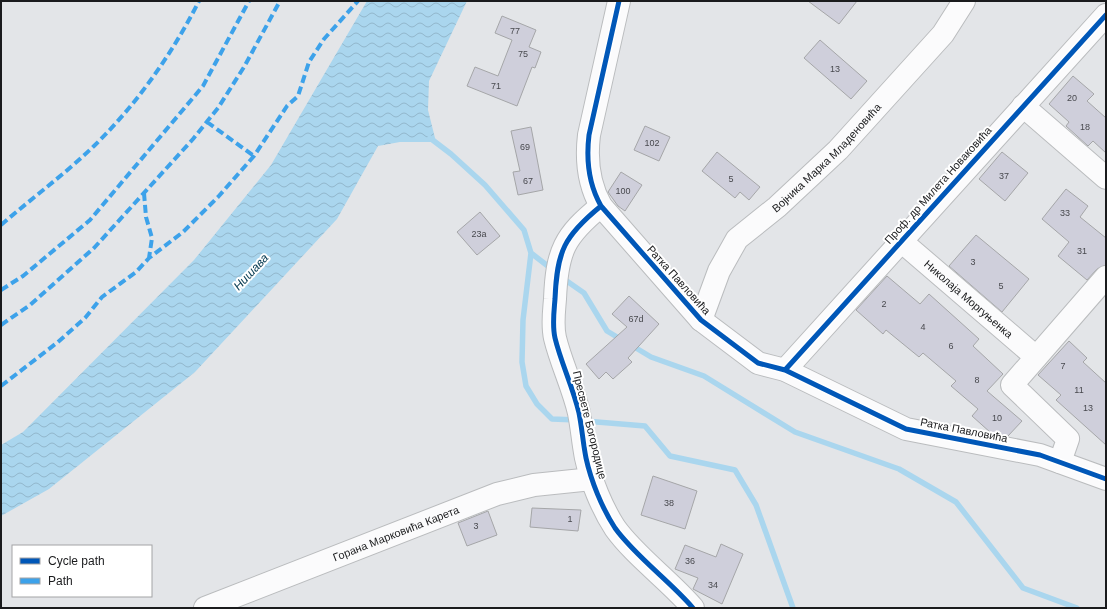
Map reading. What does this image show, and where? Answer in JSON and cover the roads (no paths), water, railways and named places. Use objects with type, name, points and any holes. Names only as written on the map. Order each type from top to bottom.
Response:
[{"type":"street","name":"Ратка Павловића","points":[[619,1],[594,107],[587,150],[590,176],[596,197],[602,206],[701,320],[758,363],[785,370],[906,428],[1040,455],[1106,479]]},
{"type":"street","name":"Војника Марка Младеновића","points":[[701,320],[719,271],[737,239],[777,207],[838,150],[943,34],[964,1]]},
{"type":"street","name":"Проф. др Милета Новаковића","points":[[785,370],[1106,15]]},
{"type":"street","points":[[1023,106],[1106,178]]},
{"type":"street","name":"Пресвете Богородице","points":[[602,206],[577,227],[568,238],[556,273],[553,323],[555,338],[580,419],[586,459],[592,479],[615,528],[693,608]]},
{"type":"street","name":"Николаја Моргуњенка","points":[[901,241],[1036,357]]},
{"type":"street","points":[[1060,462],[1068,440],[1012,384],[1106,277]]},
{"type":"street","name":"Горана Марковића Карета","points":[[205,608],[497,494],[534,485],[592,479]]},
{"type":"water","name":"Нишава","points":[[367,1],[467,1],[429,81],[428,110],[436,142],[400,142],[378,146],[337,219],[195,372],[49,489],[1,516],[1,445],[23,432],[194,260],[271,165]]},
{"type":"waterway","points":[[430,138],[451,154],[485,185],[524,230],[531,253],[523,320],[522,362],[526,386],[537,404],[552,419],[577,420]]},
{"type":"waterway","points":[[531,253],[553,270]]},
{"type":"waterway","points":[[561,277],[584,293],[607,331],[622,340]]},
{"type":"waterway","points":[[631,345],[651,357],[704,376],[795,432],[899,469],[956,502],[1023,588],[1077,608]]},
{"type":"waterway","points":[[585,421],[645,426],[670,456],[735,470],[756,505],[793,608]]}]
